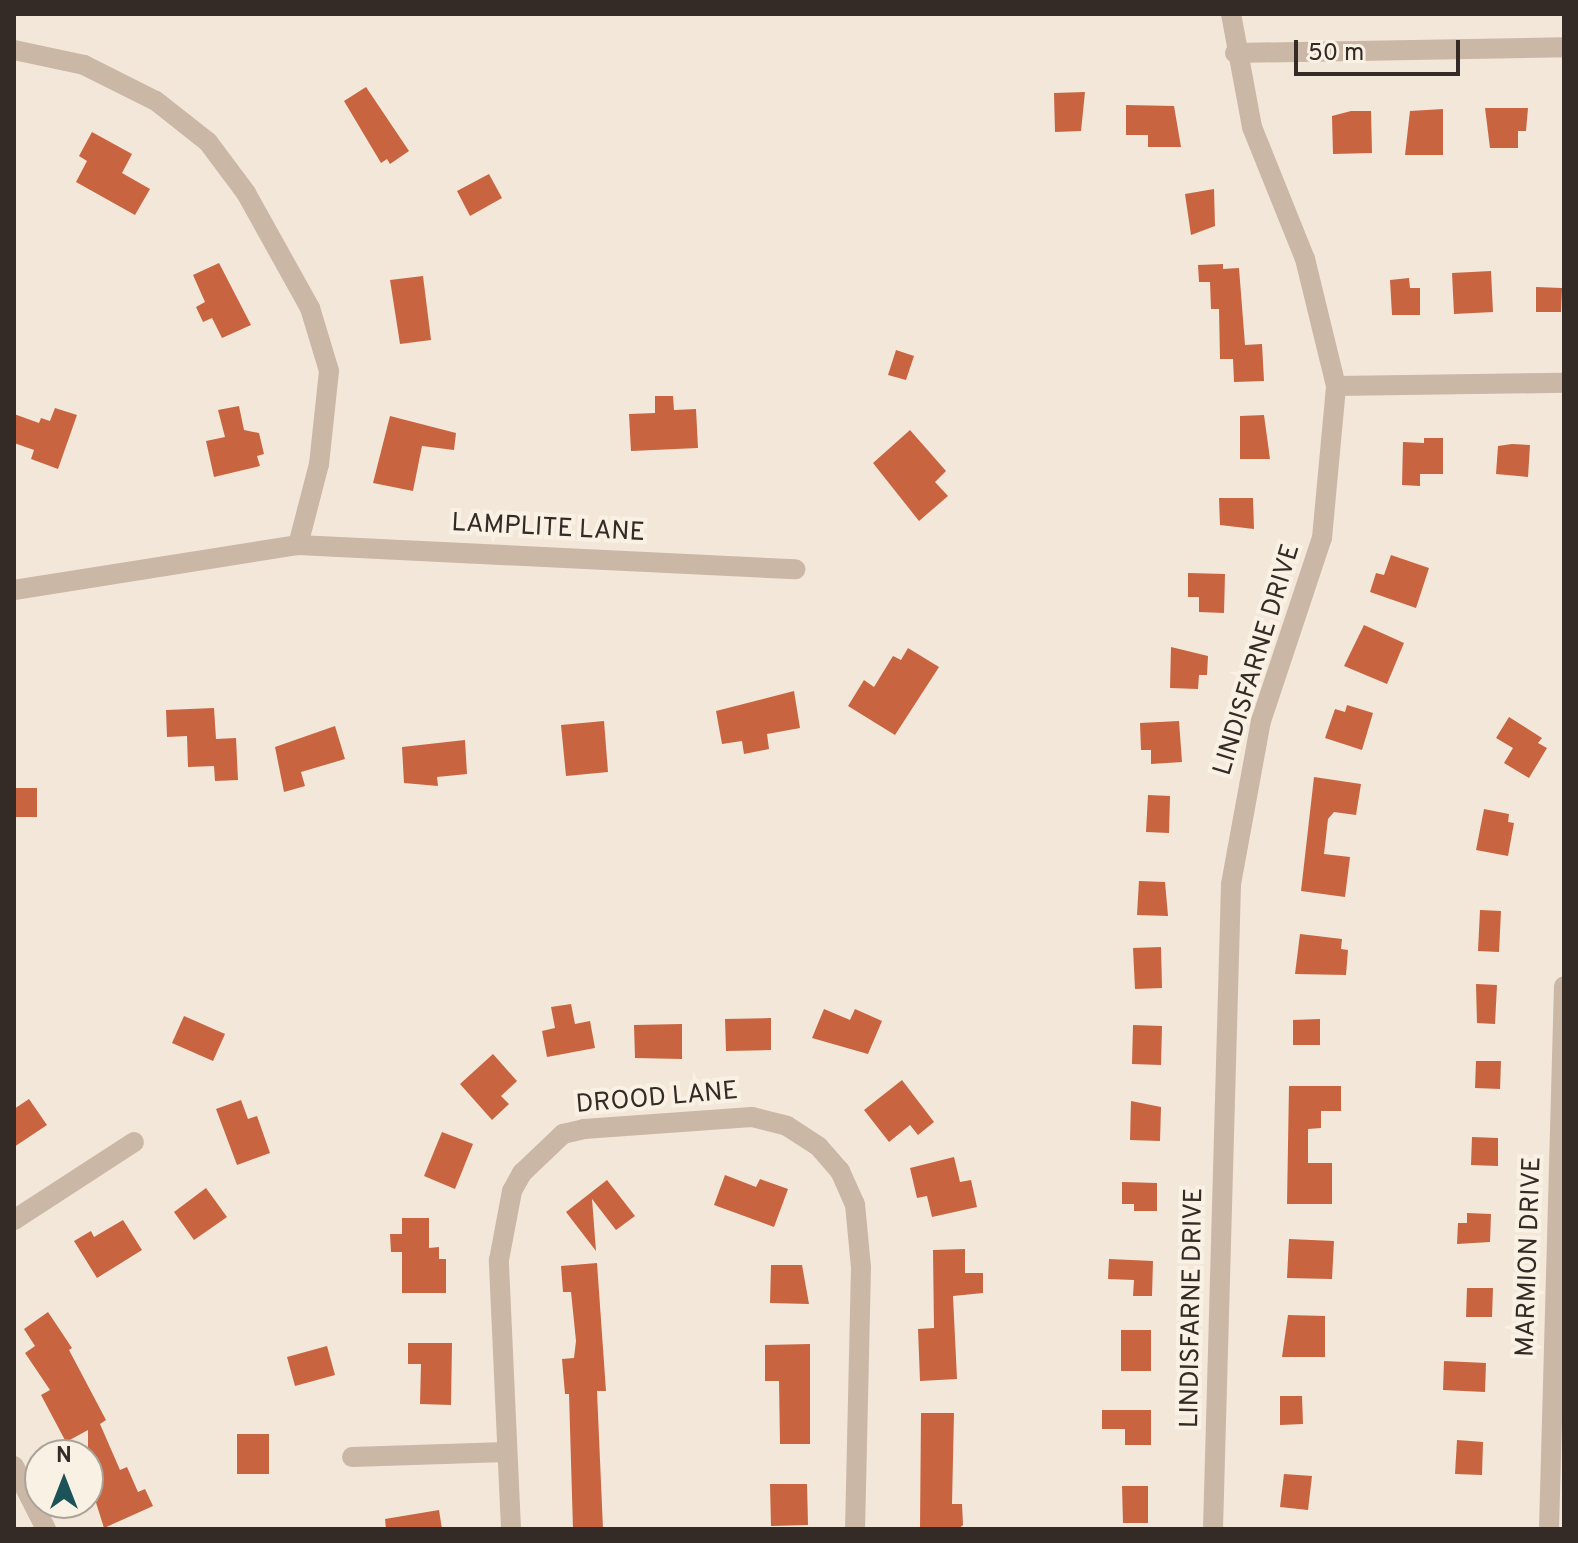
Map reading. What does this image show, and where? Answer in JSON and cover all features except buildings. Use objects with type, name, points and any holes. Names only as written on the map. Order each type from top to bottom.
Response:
[{"type":"street","name":"LINDISFARNE DRIVE","points":[[1213,1529],[1231,884],[1261,721],[1322,538],[1336,386],[1305,259],[1252,127],[1235,53],[1231,14]]},
{"type":"street","points":[[1235,53],[1564,47]]},
{"type":"street","points":[[14,50],[84,65],[156,101],[208,142],[246,193],[310,308],[329,371],[319,464],[298,545]]},
{"type":"street","points":[[1336,386],[1564,383]]},
{"type":"street","name":"LAMPLITE LANE","points":[[14,590],[298,545],[795,569]]},
{"type":"street","name":"MARMION DRIVE","points":[[1549,1529],[1564,986]]},
{"type":"street","name":"DROOD LANE","points":[[511,1529],[499,1260],[512,1191],[535,1157],[563,1134],[584,1129],[738,1117],[769,1120],[801,1134],[832,1159],[855,1204],[861,1267],[855,1529]]},
{"type":"street","points":[[14,1220],[134,1142]]},
{"type":"street","points":[[352,1457],[506,1452]]},
{"type":"street","points":[[14,1466],[46,1529]]}]
